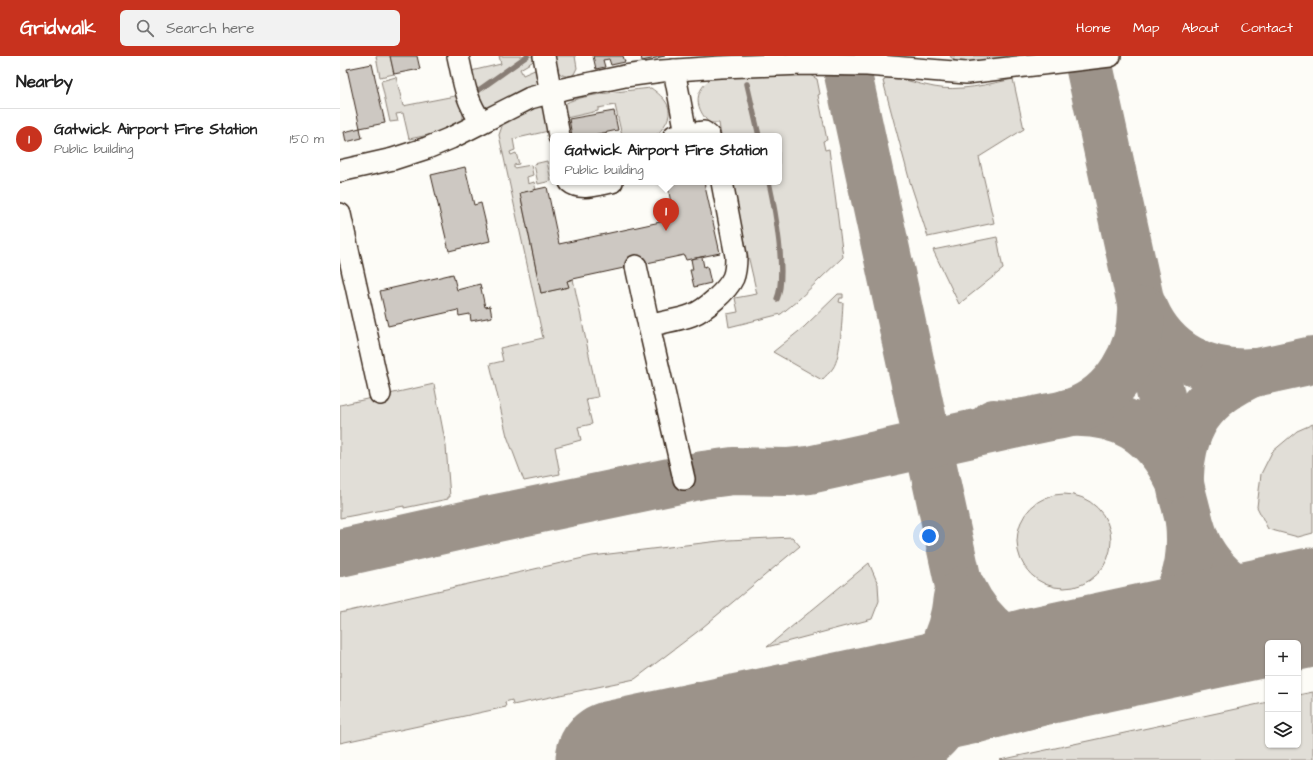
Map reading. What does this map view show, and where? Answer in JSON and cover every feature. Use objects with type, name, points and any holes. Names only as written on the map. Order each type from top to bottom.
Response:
[{"type":"lane","points":[[458,56],[466,93],[472,109],[481,122]]},
{"type":"lane","points":[[544,56],[558,133]]},
{"type":"lane","points":[[340,171],[393,159],[442,142],[530,98],[551,91],[624,76],[674,70],[753,65],[804,64],[867,65],[914,68],[954,73],[976,72],[1110,56]]},
{"type":"lane","points":[[674,70],[680,133]]},
{"type":"lane","points":[[576,185],[592,185]]},
{"type":"lane","points":[[650,326],[692,315],[702,309],[726,288],[733,278],[736,266],[736,256],[723,185]]},
{"type":"lane","points":[[340,214],[380,394]]},
{"type":"lane","points":[[636,266],[684,479]]},
{"type":"shaded area","points":[[376,56],[390,56],[394,74],[380,77]]},
{"type":"shaded area","points":[[499,56],[534,56],[535,59],[532,62],[520,69],[523,75],[537,69],[538,76],[533,88],[488,108],[479,102],[471,71],[501,64]]},
{"type":"shaded area","points":[[554,56],[575,56],[577,68],[574,74],[566,76],[559,73]]},
{"type":"shaded area","points":[[950,56],[1007,57],[968,63],[954,60]]},
{"type":"shaded area","points":[[810,75],[817,79],[820,94],[818,95],[827,140],[823,141],[825,150],[829,149],[843,257],[797,301],[781,314],[729,327],[727,314],[738,312],[735,298],[757,294],[732,185],[782,185],[782,133],[721,133],[719,123],[709,123],[701,112],[699,106],[698,101],[700,91],[709,78]]},
{"type":"shaded area","points":[[883,75],[928,86],[953,89],[974,87],[1013,79],[1024,129],[979,157],[994,223],[928,237],[910,182],[883,81],[885,80]]},
{"type":"shaded area","points":[[396,77],[403,106],[460,95],[463,123],[448,131],[409,139],[403,113],[396,114],[398,121],[390,122],[381,81]]},
{"type":"shaded area","points":[[651,88],[661,96],[667,104],[669,114],[661,131],[658,133],[621,133],[615,105],[598,108],[598,111],[566,118],[564,105],[569,101]]},
{"type":"shaded area","points":[[539,106],[545,110],[553,130],[513,139],[515,150],[510,152],[511,155],[516,153],[519,164],[514,165],[514,168],[531,165],[533,175],[527,177],[528,184],[534,182],[536,190],[520,193],[541,293],[568,287],[567,281],[573,279],[598,397],[586,399],[592,424],[578,427],[581,440],[555,447],[560,474],[524,481],[507,436],[490,364],[503,361],[500,348],[543,338],[499,135],[504,120],[529,108]]},
{"type":"shaded area","points":[[547,161],[550,181],[538,184],[534,164]]},
{"type":"shaded area","points":[[997,237],[1003,269],[959,304],[933,250]]},
{"type":"shaded area","points":[[838,294],[843,294],[843,298],[840,298],[839,302],[843,303],[841,337],[838,355],[833,368],[822,380],[773,352],[804,327]]},
{"type":"shaded area","points":[[434,384],[446,446],[450,497],[448,497],[448,499],[404,508],[404,506],[340,518],[340,405]]},
{"type":"shaded area","points":[[1313,424],[1313,533],[1298,537],[1268,529],[1257,507],[1261,474],[1272,452],[1297,431]]},
{"type":"shaded area","points":[[1064,494],[1082,497],[1097,508],[1108,523],[1111,541],[1108,559],[1097,574],[1082,585],[1064,588],[1046,585],[1031,574],[1020,559],[1017,541],[1020,523],[1031,508],[1046,497]]},
{"type":"shaded area","points":[[792,537],[800,546],[697,632],[635,679],[513,705],[512,700],[505,702],[506,707],[340,743],[340,613],[592,556],[728,540]]},
{"type":"shaded area","points":[[869,563],[878,584],[879,601],[872,619],[767,647]]},
{"type":"shaded area","points":[[1313,692],[1313,760],[1000,760],[1265,703],[1265,748],[1301,748],[1301,694]]},
{"type":"building","points":[[390,56],[417,56],[420,69],[394,74]]},
{"type":"building","points":[[593,56],[623,56],[625,62],[611,65],[609,59],[603,60],[605,67],[596,69]]},
{"type":"building","points":[[641,56],[665,56],[642,61]]},
{"type":"building","points":[[372,64],[385,123],[360,128],[347,69]]},
{"type":"building","points":[[614,111],[618,130],[603,133],[571,133],[569,119]]},
{"type":"building","points":[[360,128],[362,138],[346,142],[344,132]]},
{"type":"building","points":[[465,167],[474,205],[481,203],[490,241],[449,251],[431,175]]},
{"type":"building","points":[[668,185],[705,185],[720,253],[686,260],[684,255],[573,279],[567,281],[569,287],[541,293],[520,193],[547,187],[559,244],[674,219]]},
{"type":"building","points":[[702,257],[704,267],[707,266],[711,283],[694,287],[690,270],[693,270],[691,259]]},
{"type":"building","points":[[453,274],[457,290],[480,284],[485,307],[490,306],[492,317],[471,321],[470,314],[459,316],[458,310],[388,326],[380,291]]},
{"type":"waterway","points":[[479,90],[527,56]]},
{"type":"waterway","points":[[747,84],[758,133]]},
{"type":"waterway","points":[[770,185],[779,242],[781,274],[780,288],[777,299]]},
{"type":"taxiway","points":[[844,56],[970,637],[971,649],[969,673],[967,684],[959,705],[936,736],[927,745],[906,760]]},
{"type":"taxiway","points":[[1087,56],[1180,483]]},
{"type":"taxiway","points":[[1145,310],[1163,339],[1175,350],[1189,359],[1204,366],[1220,370],[1254,372]]},
{"type":"taxiway","points":[[994,423],[1020,423],[1068,414],[1089,404],[1102,395],[1123,371],[1131,357],[1140,327],[1141,311]]},
{"type":"taxiway","points":[[1222,380],[1313,360]]},
{"type":"taxiway","points":[[1254,372],[1222,390],[1197,416],[1186,439],[1182,457],[1180,475],[1182,494],[1197,544],[1210,564],[1221,577],[1248,596],[1264,602],[1280,606],[1313,606]]},
{"type":"taxiway","points":[[1068,413],[1103,415],[1119,420],[1133,427],[1158,447],[1177,477]]},
{"type":"taxiway","points":[[340,553],[487,520],[703,475],[733,471],[789,472],[809,470],[1026,422]]},
{"type":"taxiway","points":[[963,590],[970,603],[988,626],[999,635],[1024,650],[1038,655],[1071,660],[1107,651],[1135,641],[1143,636],[1151,630],[1170,608],[1179,592],[1188,568],[1190,544],[1189,520]]},
{"type":"taxiway","points":[[867,706],[885,701],[909,688],[931,667],[946,641],[955,612],[957,597]]},
{"type":"taxiway","points":[[950,725],[988,693],[1014,676],[1034,668],[1070,660]]},
{"type":"runway","points":[[615,760],[967,685],[1034,667],[1313,607]]},
{"type":"place","name":"Gatwick Airport Fire Station","points":[[666,231]]}]
